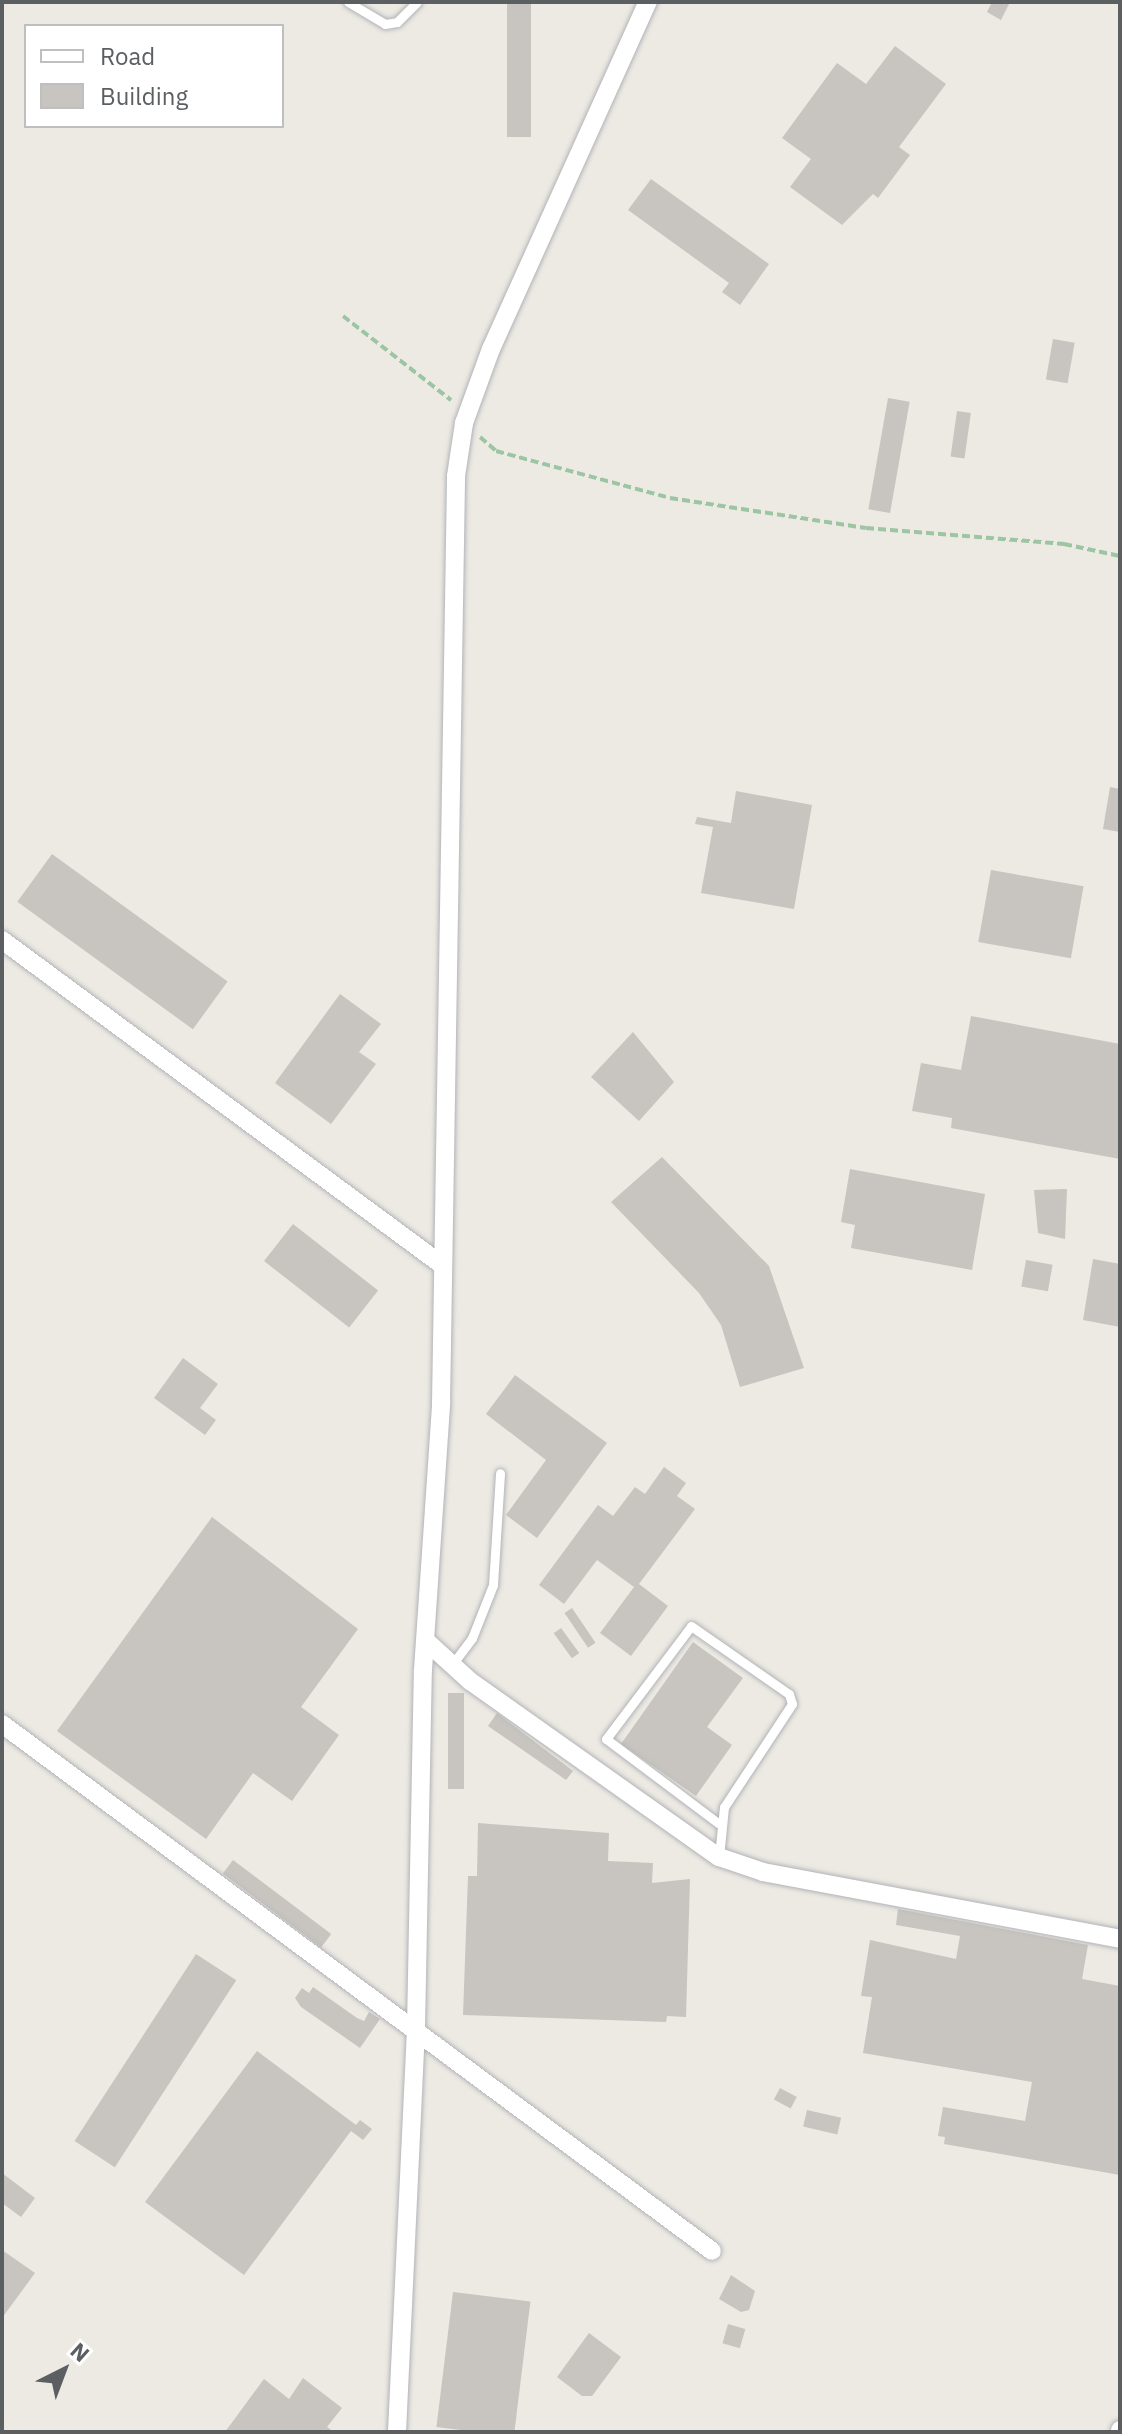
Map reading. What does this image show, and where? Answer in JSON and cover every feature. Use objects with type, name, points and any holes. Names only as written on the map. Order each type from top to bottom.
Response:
[{"type":"street","points":[[397,2432],[416,2028],[425,1640],[450,1071],[451,551],[464,423],[523,271],[648,2]]},
{"type":"street","points":[[2,940],[442,1265]]},
{"type":"street","points":[[425,1640],[451,1666],[719,1857],[763,1872],[1120,1939]]},
{"type":"street","points":[[2,1724],[416,2028],[712,2251]]},
{"type":"lane","points":[[348,2],[385,24],[397,22],[417,2]]},
{"type":"lane","points":[[451,1666],[472,1638],[493,1585],[500,1473]]},
{"type":"lane","points":[[718,1823],[606,1739],[691,1626],[789,1694],[792,1704],[718,1823],[719,1857]]},
{"type":"path","points":[[343,316],[458,406],[464,423],[496,451],[670,498],[866,528],[1064,544],[1120,556]]},
{"type":"building","points":[[507,2],[531,2],[531,137],[507,137]]},
{"type":"building","points":[[992,2],[1010,2],[1001,20],[987,12]]},
{"type":"building","points":[[895,46],[946,84],[899,147],[910,155],[878,198],[873,194],[842,225],[790,187],[811,159],[782,138],[837,63],[866,84]]},
{"type":"building","points":[[651,179],[769,264],[740,305],[722,292],[729,283],[628,210]]},
{"type":"building","points":[[1053,339],[1075,343],[1068,383],[1046,379]]},
{"type":"building","points":[[888,398],[910,402],[890,513],[868,509]]},
{"type":"building","points":[[957,411],[971,413],[964,459],[951,457]]},
{"type":"building","points":[[1110,787],[1120,789],[1120,832],[1103,829]]},
{"type":"building","points":[[736,791],[812,805],[794,909],[701,893],[713,827],[695,824],[697,817],[731,823]]},
{"type":"building","points":[[52,854],[228,982],[193,1029],[17,902]]},
{"type":"building","points":[[991,870],[1084,886],[1071,958],[978,942]]},
{"type":"building","points":[[340,994],[381,1024],[359,1052],[376,1064],[331,1124],[275,1083]]},
{"type":"building","points":[[971,1016],[1120,1044],[1120,1159],[951,1128],[952,1118],[912,1111],[921,1063],[961,1070]]},
{"type":"building","points":[[633,1032],[674,1082],[639,1121],[591,1077]]},
{"type":"building","points":[[662,1157],[769,1266],[804,1368],[740,1387],[721,1325],[699,1293],[611,1202]]},
{"type":"building","points":[[850,1169],[985,1194],[972,1270],[851,1248],[855,1225],[841,1222]]},
{"type":"building","points":[[1067,1189],[1065,1239],[1038,1233],[1034,1190]]},
{"type":"building","points":[[293,1224],[378,1290],[349,1328],[264,1261]]},
{"type":"building","points":[[1093,1259],[1120,1264],[1120,1327],[1083,1320]]},
{"type":"building","points":[[1026,1260],[1053,1265],[1048,1291],[1021,1287]]},
{"type":"building","points":[[183,1358],[218,1384],[200,1408],[216,1420],[205,1435],[154,1398]]},
{"type":"building","points":[[515,1375],[607,1443],[537,1538],[506,1515],[546,1460],[486,1414]]},
{"type":"building","points":[[664,1467],[686,1483],[677,1496],[695,1509],[639,1584],[668,1606],[631,1656],[600,1633],[634,1587],[597,1560],[564,1604],[539,1585],[598,1505],[613,1516],[635,1487],[645,1494]]},
{"type":"building","points":[[212,1517],[358,1629],[301,1707],[339,1735],[292,1801],[253,1773],[206,1839],[57,1731]]},
{"type":"building","points":[[572,1608],[595,1643],[588,1648],[565,1613]]},
{"type":"building","points":[[561,1628],[579,1653],[572,1658],[554,1633]]},
{"type":"building","points":[[693,1642],[743,1678],[707,1727],[732,1745],[696,1796],[621,1744]]},
{"type":"building","points":[[448,1693],[464,1693],[464,1789],[448,1789]]},
{"type":"building","points":[[497,1713],[573,1771],[566,1780],[488,1726]]},
{"type":"building","points":[[478,1823],[609,1833],[608,1861],[653,1863],[652,1883],[690,1879],[686,2017],[667,2016],[666,2022],[463,2015],[468,1876],[477,1876]]},
{"type":"building","points":[[233,1860],[331,1934],[321,1948],[223,1874]]},
{"type":"building","points":[[898,1909],[1088,1945],[1082,1979],[1120,1986],[1120,2175],[944,2144],[945,2137],[938,2136],[943,2107],[1025,2121],[1032,2082],[863,2053],[872,1997],[861,1996],[870,1940],[956,1959],[960,1936],[896,1925]]},
{"type":"building","points":[[196,1954],[236,1980],[115,2167],[75,2141]]},
{"type":"building","points":[[313,1987],[357,2018],[364,2021],[369,2012],[380,2019],[360,2048],[301,2007],[295,1998],[302,1988],[309,1993]]},
{"type":"building","points":[[257,2051],[356,2125],[360,2120],[372,2129],[363,2140],[351,2131],[244,2275],[145,2202]]},
{"type":"building","points":[[780,2088],[797,2097],[791,2108],[774,2099]]},
{"type":"building","points":[[807,2110],[841,2118],[837,2134],[803,2127]]},
{"type":"building","points":[[2,2173],[35,2198],[21,2217],[2,2203]]},
{"type":"building","points":[[2,2250],[35,2273],[2,2318]]},
{"type":"building","points":[[731,2275],[755,2291],[749,2310],[741,2312],[719,2299]]},
{"type":"building","points":[[453,2292],[530,2302],[514,2432],[436,2427]]},
{"type":"building","points":[[728,2324],[745,2329],[740,2348],[722,2343]]},
{"type":"building","points":[[589,2333],[621,2357],[592,2396],[582,2396],[557,2377]]},
{"type":"building","points":[[303,2378],[342,2408],[327,2427],[334,2432],[225,2432],[264,2379],[289,2399]]}]
